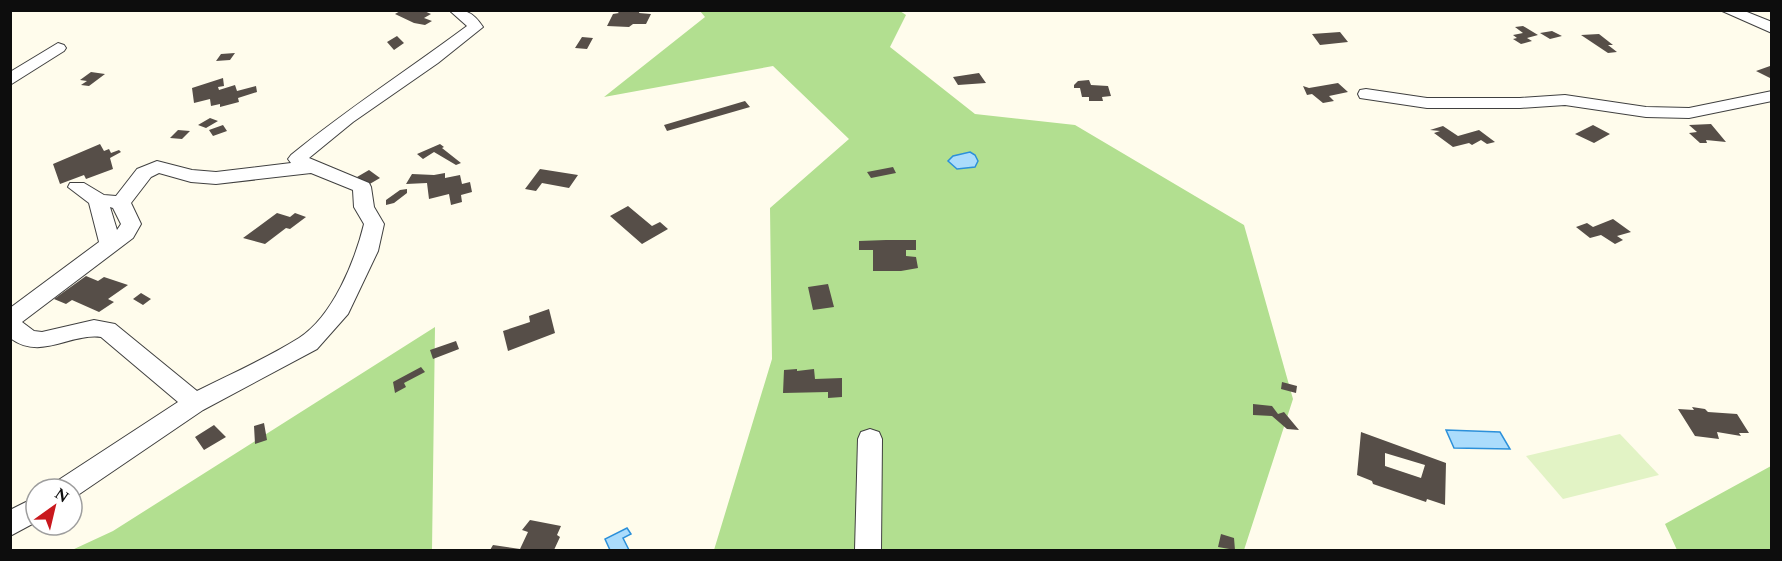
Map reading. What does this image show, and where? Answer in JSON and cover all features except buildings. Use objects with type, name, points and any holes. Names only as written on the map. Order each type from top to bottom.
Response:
[{"type":"street","points":[[84,477],[195,403],[309,343],[337,314],[368,251],[374,224],[364,207],[362,187],[349,179],[311,167],[297,159],[347,118],[432,60],[474,27],[469,18],[456,10]]},
{"type":"street","points":[[1727,10],[1772,28]]},
{"type":"street","points":[[10,80],[58,48]]},
{"type":"street","points":[[1366,94],[1428,103],[1520,103],[1565,100],[1646,112],[1689,113],[1758,97],[1772,96]]},
{"type":"street","points":[[121,203],[144,174],[157,168],[165,168],[191,176],[216,178],[311,167]]},
{"type":"street","points":[[77,187],[98,200],[121,203]]},
{"type":"street","points":[[98,200],[109,236],[109,245]]},
{"type":"street","points":[[121,203],[131,224],[126,233],[10,321],[16,332],[31,340],[41,341],[85,329],[107,330],[195,403]]},
{"type":"street","points":[[868,550],[870,439]]},
{"type":"street","points":[[10,525],[24,516]]},
{"type":"green space","points":[[700,11],[900,11],[906,15],[890,47],[975,114],[1075,125],[1244,225],[1293,399],[1244,550],[714,550],[772,359],[770,208],[849,139],[773,66],[604,97],[705,17]]},
{"type":"green space","points":[[435,327],[432,550],[72,550],[113,531]]},
{"type":"green space","points":[[1620,434],[1659,475],[1563,499],[1526,456]]},
{"type":"green space","points":[[1771,466],[1771,550],[1677,550],[1665,524]]},
{"type":"water","points":[[970,152],[978,161],[975,167],[957,169],[948,161],[953,156]]},
{"type":"water","points":[[1446,430],[1500,432],[1510,449],[1454,448]]},
{"type":"water","points":[[627,528],[631,534],[623,538],[629,550],[610,550],[605,539]]}]
